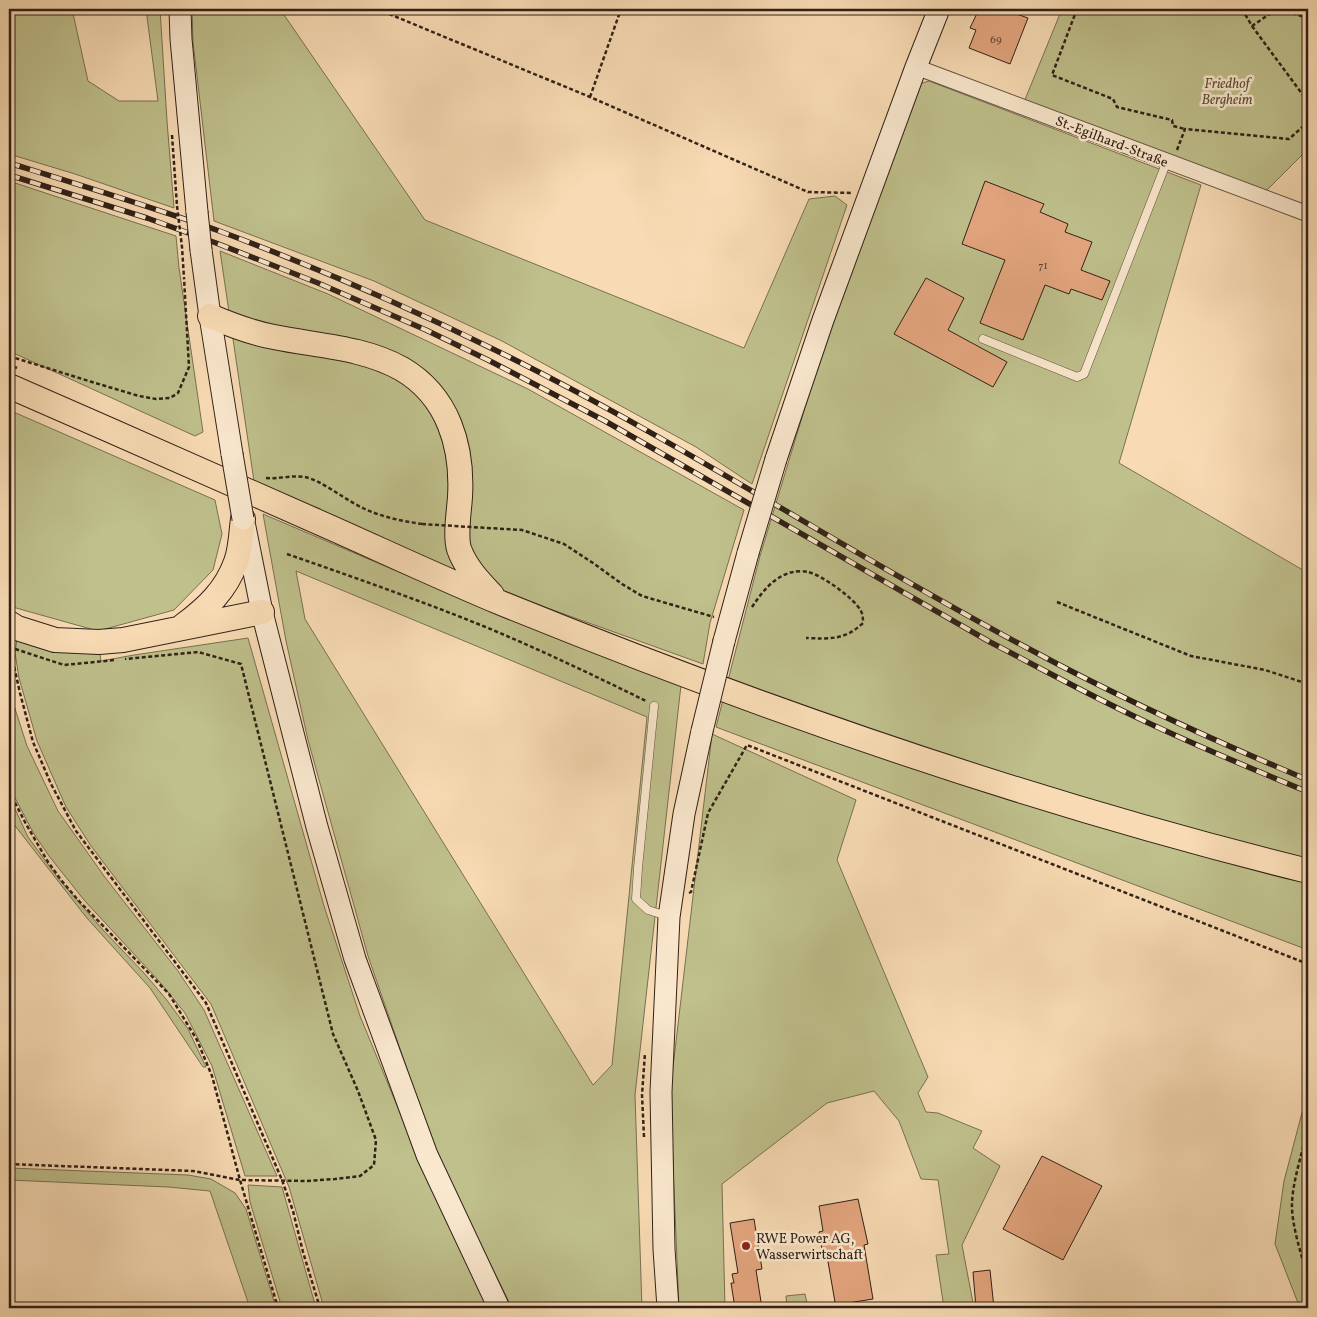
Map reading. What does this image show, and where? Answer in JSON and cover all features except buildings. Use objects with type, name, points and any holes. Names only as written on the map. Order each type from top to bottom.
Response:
[{"type":"main road","points":[[180,9],[181,39],[201,250],[243,520],[262,612],[317,826],[355,959],[427,1155],[499,1308]]},
{"type":"main road","points":[[668,1308],[664,1249],[661,1092],[670,913],[684,814],[724,641],[776,460],[823,320],[939,9]]},
{"type":"main road","points":[[210,316],[243,329],[275,337],[362,353],[402,369],[422,383],[436,400],[448,420],[458,454],[460,486],[458,547],[465,563],[498,602]]},
{"type":"main road","points":[[9,386],[498,602],[735,695],[975,777],[1124,822],[1308,871]]},
{"type":"main road","points":[[181,628],[201,613],[217,596],[230,576],[237,560],[243,520]]},
{"type":"main road","points":[[9,623],[17,628],[55,640],[99,642],[123,640],[262,612]]},
{"type":"street","name":"St.-Egilhard-Straße","points":[[916,67],[1308,214]]},
{"type":"lane","points":[[983,339],[1077,377],[1084,374],[1170,162]]},
{"type":"lane","points":[[654,706],[636,899],[648,910],[670,913]]},
{"type":"path","points":[[377,9],[590,97],[808,192],[854,193]]},
{"type":"path","points":[[590,97],[621,9]]},
{"type":"path","points":[[1077,9],[1052,75],[1113,99],[1118,106],[1172,120],[1173,126],[1185,129],[1290,139],[1308,122]]},
{"type":"path","points":[[1242,9],[1252,26],[1308,102]]},
{"type":"path","points":[[1252,26],[1278,9],[1308,18]]},
{"type":"path","points":[[1170,162],[1185,129]]},
{"type":"path","points":[[9,357],[139,396],[156,399],[170,398],[178,393],[189,367],[182,247],[177,206]]},
{"type":"path","points":[[422,524],[522,530],[564,544],[642,596],[717,618]]},
{"type":"path","points":[[287,554],[385,588],[484,626],[588,672],[654,706]]},
{"type":"path","points":[[748,613],[765,589],[776,579],[793,572],[809,572],[823,578],[853,601],[862,613],[863,623],[855,631],[844,636],[826,639],[806,638]]},
{"type":"path","points":[[1057,602],[1191,656],[1265,670],[1308,684]]},
{"type":"path","points":[[9,1164],[193,1171],[240,1180],[307,1181],[360,1176],[374,1164],[376,1140],[358,1091],[333,1034],[241,664],[198,652],[64,665],[10,647]]},
{"type":"path","points":[[10,647],[33,742],[51,784],[76,831],[206,1003],[282,1180],[293,1211],[320,1308]]},
{"type":"path","points":[[670,913],[691,892],[708,813],[747,745],[1308,964]]},
{"type":"path","points":[[9,791],[48,862],[61,880],[169,994],[197,1040],[212,1076],[240,1180],[278,1308]]},
{"type":"path","points":[[1308,1127],[1292,1205],[1295,1228],[1308,1280]]},
{"type":"green space","points":[[9,9],[72,9],[88,81],[119,101],[158,101],[146,9],[160,9],[174,208],[75,174],[9,154]]},
{"type":"green space","points":[[192,9],[280,9],[425,220],[744,348],[809,199],[835,196],[847,205],[752,484],[696,447],[502,341],[374,281],[214,221],[193,42]]},
{"type":"green space","name":"Friedhof Bergheim","points":[[1062,9],[1308,9],[1308,149],[1265,192],[1024,102]]},
{"type":"green space","points":[[929,81],[1201,185],[1119,463],[1308,573],[1308,950],[716,727],[760,556],[830,325],[919,84]]},
{"type":"green space","points":[[9,181],[176,236],[203,432],[195,436],[9,351]]},
{"type":"green space","points":[[220,251],[328,294],[528,389],[744,510],[710,623],[703,664],[461,577],[255,488]]},
{"type":"green space","points":[[9,410],[215,500],[222,534],[213,570],[174,610],[98,631],[9,606]]},
{"type":"green space","points":[[263,514],[462,599],[681,685],[635,1095],[642,1308],[512,1308],[436,1153],[368,956],[308,740],[286,641]],"holes":[[[296,571],[647,717],[612,1065],[593,1085],[305,619]]]},
{"type":"green space","points":[[248,638],[324,906],[360,1016],[419,1159],[489,1308],[324,1308],[289,1187],[211,1004],[91,846],[66,807],[37,741],[19,678],[15,653],[17,639],[57,651],[100,654],[101,661]]},
{"type":"green space","points":[[9,690],[27,746],[58,811],[104,876],[178,971],[204,1010],[277,1176],[245,1176],[212,1066],[185,1013],[158,980],[84,900],[34,834],[9,784]]},
{"type":"green space","points":[[712,734],[856,800],[837,860],[928,1077],[918,1093],[926,1112],[938,1113],[982,1131],[973,1148],[1000,1166],[962,1245],[974,1308],[944,1308],[936,1255],[949,1254],[938,1180],[921,1179],[899,1121],[874,1091],[827,1103],[722,1184],[725,1308],[679,1308],[670,1093]]},
{"type":"green space","points":[[9,796],[28,837],[58,878],[166,999],[188,1029],[206,1067],[203,1067],[150,988],[86,917],[9,818]]},
{"type":"green space","points":[[1308,1090],[1308,1308],[1300,1308],[1275,1244],[1284,1181]]},
{"type":"green space","points":[[9,1168],[188,1175],[211,1179],[235,1193],[246,1209],[276,1308],[250,1308],[210,1191],[168,1187],[9,1180]]},
{"type":"green space","points":[[248,1185],[282,1187],[316,1308],[282,1308],[250,1202]]},
{"type":"green space","points":[[805,1294],[808,1308],[787,1308],[786,1296]]},
{"type":"railway","points":[[9,163],[222,232],[360,288],[462,334],[564,385],[632,422],[898,576],[1067,669],[1169,719],[1308,780]]},
{"type":"railway","points":[[9,175],[147,218],[216,243],[318,283],[426,330],[605,421],[990,642],[1161,729],[1308,792]]},
{"type":"place","name":"RWE Power AG, Wasserwirtschaft","points":[[746,1246]]}]
